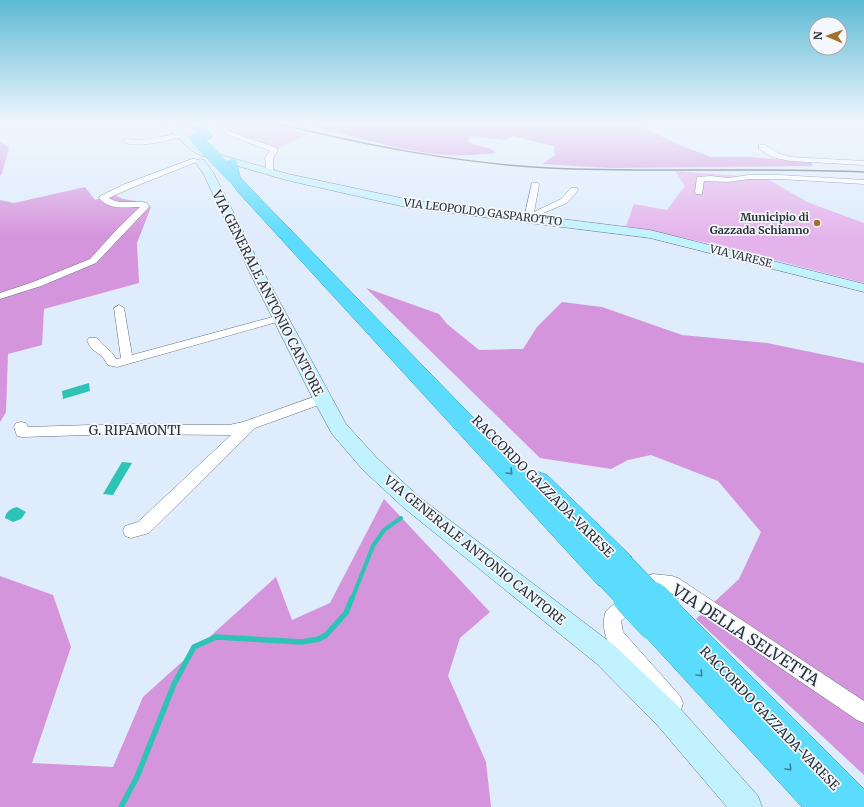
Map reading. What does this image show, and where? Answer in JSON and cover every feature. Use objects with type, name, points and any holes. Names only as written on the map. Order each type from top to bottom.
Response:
[{"type":"highway","name":"RACCORDO GAZZADA-VARESE","points":[[227,161],[249,181]]},
{"type":"highway","name":"RACCORDO GAZZADA-VARESE","points":[[230,161],[615,571],[660,617],[857,807]]},
{"type":"highway","points":[[233,163],[249,181]]},
{"type":"highway","name":"RACCORDO GAZZADA-VARESE","points":[[660,617],[826,807]]},
{"type":"main road","name":"VIA GENERALE ANTONIO CANTORE","points":[[206,161],[280,318],[339,429],[370,464],[411,502],[606,655],[668,716],[720,774],[747,807]]},
{"type":"main road","name":"VIA LEOPOLDO GASPAROTTO","points":[[217,161],[233,163],[249,181],[325,186],[410,204],[449,210],[616,229]]},
{"type":"main road","name":"VIA VARESE","points":[[616,229],[650,234],[714,249],[864,288]]},
{"type":"street","points":[[0,296],[37,284],[93,262],[122,229],[145,207],[141,204],[114,205],[108,203],[103,198],[122,188],[200,161]]},
{"type":"street","points":[[249,181],[270,168],[269,161]]},
{"type":"street","points":[[821,161],[864,163]]},
{"type":"street","points":[[699,192],[700,179],[711,178],[728,180],[749,177],[780,177],[864,182]]},
{"type":"street","points":[[531,219],[535,185]]},
{"type":"street","points":[[531,219],[538,212],[564,201],[574,190]]},
{"type":"street","points":[[119,308],[128,361]]},
{"type":"street","points":[[93,341],[96,346],[107,353],[112,362],[128,361],[280,318]]},
{"type":"street","name":"G. RIPAMONTI","points":[[21,427],[22,432],[121,429],[229,430],[251,424],[322,399]]},
{"type":"street","name":"G. RIPAMONTI","points":[[131,531],[143,528],[251,424]]},
{"type":"street","name":"VIA DELLA SELVETTA","points":[[668,716],[672,710],[673,703],[614,636],[612,623],[612,617],[653,582],[672,584],[864,713]]},
{"type":"shaded area","points":[[0,161],[5,161],[2,173],[0,176]]},
{"type":"shaded area","points":[[547,161],[794,161],[811,162],[813,166],[609,168],[542,164]]},
{"type":"shaded area","points":[[675,171],[766,178],[807,202],[864,223],[864,283],[708,243],[626,226],[634,204],[667,210],[685,186]]},
{"type":"shaded area","points":[[85,187],[95,200],[113,193],[122,199],[141,202],[151,207],[137,243],[139,283],[44,309],[42,345],[8,354],[6,412],[0,422],[0,200],[14,203]]},
{"type":"shaded area","points":[[366,288],[439,314],[447,324],[479,350],[523,349],[537,327],[562,302],[602,307],[682,335],[767,343],[864,363],[864,775],[696,619],[739,579],[761,532],[718,481],[651,455],[628,460],[611,469],[540,458]]},
{"type":"shaded area","points":[[89,383],[90,391],[63,399],[62,391]]},
{"type":"shaded area","points":[[122,462],[132,463],[113,495],[103,494]]},
{"type":"shaded area","points":[[384,499],[490,612],[460,638],[448,676],[486,762],[491,807],[0,807],[0,576],[53,595],[71,647],[32,763],[113,767],[143,697],[276,577],[292,620],[330,603]]},
{"type":"shaded area","points":[[17,507],[26,512],[21,519],[13,522],[5,518],[10,510]]},
{"type":"waterway","points":[[352,599],[373,546],[384,530],[401,518]]},
{"type":"waterway","points":[[121,807],[137,777],[174,684],[194,647],[216,637],[302,642],[319,639],[326,635],[346,613],[352,598]]},
{"type":"railway","points":[[471,161],[514,166],[549,168],[864,172]]},
{"type":"place","name":"Municipio di Gazzada Schianno","points":[[817,223]]}]
